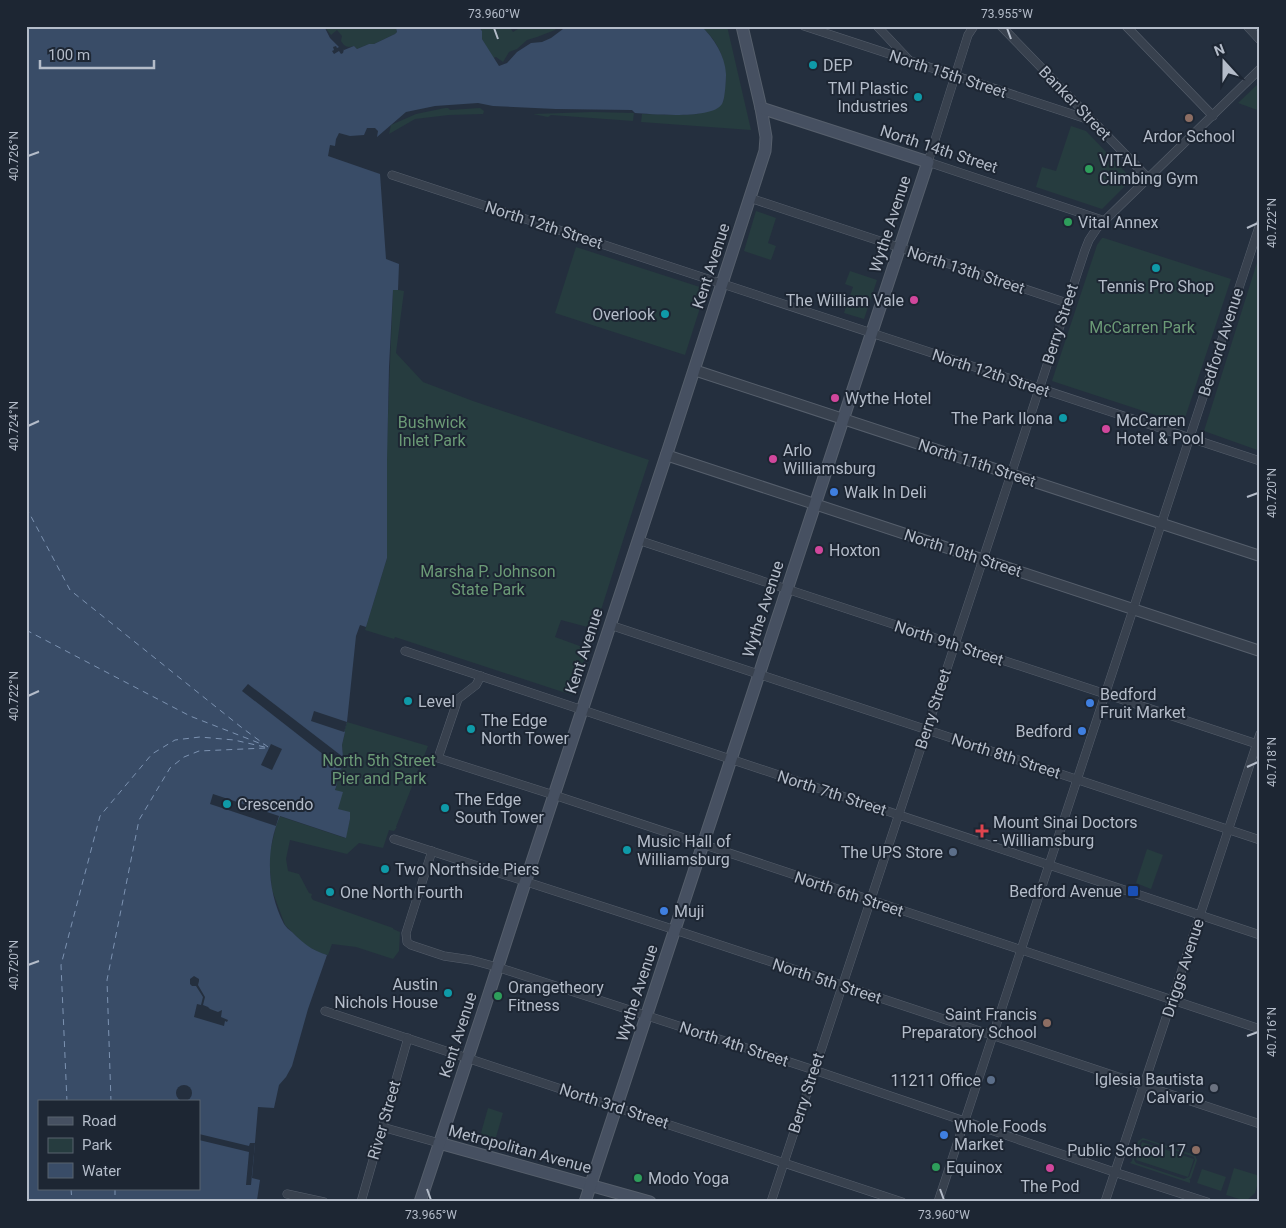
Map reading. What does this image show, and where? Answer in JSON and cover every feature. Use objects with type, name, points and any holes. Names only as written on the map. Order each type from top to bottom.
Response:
[{"type":"main road","name":"Kent Avenue","points":[[420,1202],[766,146],[762,108],[742,26]]},
{"type":"main road","name":"North 14th Street","points":[[762,108],[928,162]]},
{"type":"main road","name":"Wythe Avenue","points":[[585,1202],[928,162]]},
{"type":"main road","name":"Metropolitan Avenue","points":[[439,1143],[650,1202]]},
{"type":"street","name":"North 15th Street","points":[[804,26],[1093,122]]},
{"type":"street","points":[[876,26],[911,61]]},
{"type":"street","name":"Wythe Avenue","points":[[928,162],[968,35],[974,26]]},
{"type":"street","name":"Banker Street","points":[[1001,26],[1149,179]]},
{"type":"street","points":[[1126,26],[1213,116]]},
{"type":"street","points":[[1247,26],[1260,40]]},
{"type":"street","name":"Berry Street","points":[[771,1202],[1089,240],[1105,221],[1260,70]]},
{"type":"street","name":"North 14th Street","points":[[928,162],[1105,221]]},
{"type":"street","name":"North 12th Street","points":[[392,175],[1260,461]]},
{"type":"street","name":"North 13th Street","points":[[750,198],[1067,303]]},
{"type":"street","name":"Bedford Avenue","points":[[938,1202],[1260,224]]},
{"type":"street","name":"North 11th Street","points":[[694,370],[1260,556]]},
{"type":"street","name":"North 10th Street","points":[[666,455],[1260,651]]},
{"type":"street","name":"North 9th Street","points":[[638,540],[1258,745]]},
{"type":"street","name":"North 8th Street","points":[[610,626],[1260,840]]},
{"type":"street","name":"North 7th Street","points":[[405,651],[1260,935]]},
{"type":"street","name":"North 6th Street","points":[[481,676],[476,684],[458,699],[438,758],[1260,1029]]},
{"type":"street","name":"Driggs Avenue","points":[[1104,1202],[1228,829],[1258,745],[1260,734]]},
{"type":"street","name":"North 5th Street","points":[[394,839],[1260,1124]]},
{"type":"street","name":"North 4th Street","points":[[432,851],[405,936],[407,942],[412,946],[444,956],[498,966],[1207,1202]]},
{"type":"street","name":"North 3rd Street","points":[[325,1011],[902,1202]]},
{"type":"street","name":"River Street","points":[[361,1202],[408,1038]]},
{"type":"street","name":"Metropolitan Avenue","points":[[382,1127],[439,1143]]},
{"type":"street","points":[[287,1194],[324,1202]]},
{"type":"green space","points":[[324,26],[373,26],[376,29],[382,26],[398,26],[395,34],[374,44],[357,49],[354,46],[345,46],[341,41],[342,36],[337,30],[331,35]]},
{"type":"green space","points":[[478,26],[509,26],[513,32],[523,26],[558,26],[555,30],[527,40],[517,49],[509,52],[503,62],[496,57],[493,58],[482,39],[482,31]]},
{"type":"green space","points":[[701,26],[727,26],[751,130],[641,122],[642,114],[698,114],[723,102],[725,71],[723,61],[715,43]]},
{"type":"green space","points":[[1260,82],[1260,111],[1238,103]]},
{"type":"green space","points":[[445,108],[450,110],[480,108],[484,111],[483,114],[415,119],[389,134],[391,125],[416,114]]},
{"type":"green space","points":[[634,113],[633,121],[551,115],[548,117],[533,114]]},
{"type":"green space","name":"VITAL Climbing Gym","points":[[1071,126],[1086,131],[1132,179],[1102,209],[1036,187],[1042,167],[1056,171]]},
{"type":"green space","points":[[756,211],[776,218],[768,243],[776,246],[771,260],[744,251]]},
{"type":"green space","name":"McCarren Park","points":[[1102,238],[1231,279],[1183,424],[1052,381],[1097,245]]},
{"type":"green space","points":[[576,247],[706,289],[685,355],[555,313]]},
{"type":"green space","name":"McCarren Park","points":[[1260,253],[1260,451],[1204,431]]},
{"type":"green space","points":[[850,271],[877,280],[864,319],[844,313],[853,287],[845,284]]},
{"type":"green space","name":"Marsha P. Johnson State Park","points":[[393,289],[404,291],[396,353],[423,382],[473,401],[649,460],[595,629],[561,620],[555,637],[588,649],[572,695],[395,637],[394,639],[365,630],[387,558],[387,441]]},
{"type":"green space","name":"North 5th Street Pier and Park","points":[[347,722],[428,746],[397,827],[394,831],[389,830],[383,848],[359,843],[347,854],[290,840],[286,859],[288,871],[299,874],[309,893],[312,894],[313,900],[400,932],[399,951],[393,959],[356,947],[332,944],[328,955],[305,945],[285,925],[272,890],[270,852],[276,826],[213,794],[345,838],[350,813],[338,809],[335,790],[337,784],[334,774],[343,757],[342,745]]},
{"type":"green space","points":[[1147,849],[1163,855],[1151,889],[1136,883]]},
{"type":"green space","points":[[1159,1073],[1184,1081],[1182,1088],[1157,1079]]},
{"type":"green space","points":[[488,1108],[503,1113],[494,1144],[479,1140]]},
{"type":"green space","points":[[1143,1138],[1195,1155],[1197,1160],[1189,1180],[1190,1183],[1130,1163],[1138,1141]],"holes":[[[1142,1140],[1194,1157],[1195,1160],[1189,1177],[1184,1179],[1136,1163],[1134,1160],[1137,1149]]]},
{"type":"green space","points":[[1142,1142],[1194,1159],[1188,1177],[1136,1160]]},
{"type":"green space","points":[[1234,1168],[1260,1176],[1255,1193],[1246,1201],[1226,1195]]},
{"type":"green space","points":[[1202,1169],[1226,1177],[1221,1191],[1197,1183]]},
{"type":"water","points":[[26,26],[324,26],[330,38],[339,47],[333,47],[334,50],[332,51],[334,54],[339,51],[341,54],[344,49],[354,46],[357,49],[374,44],[395,34],[398,26],[478,26],[482,31],[482,39],[499,66],[507,63],[517,52],[531,43],[542,42],[551,38],[567,26],[701,26],[718,48],[724,61],[726,74],[725,94],[722,104],[716,109],[707,112],[667,115],[635,113],[632,110],[556,109],[493,106],[478,103],[435,106],[406,112],[377,137],[378,131],[375,128],[367,128],[364,135],[350,136],[339,133],[335,146],[330,145],[328,156],[380,174],[386,259],[399,264],[398,290],[393,290],[389,367],[387,558],[366,627],[360,625],[356,636],[347,722],[342,745],[342,769],[334,774],[337,784],[335,790],[343,792],[338,809],[350,812],[346,838],[280,816],[275,829],[270,856],[270,870],[271,884],[278,911],[284,924],[289,929],[308,946],[327,955],[308,1009],[292,1066],[279,1085],[274,1108],[258,1107],[252,1178],[260,1180],[257,1200],[249,1200],[248,1202],[26,1202]]},
{"type":"pier","points":[[248,684],[343,757],[342,769],[242,691]]},
{"type":"pier","points":[[314,711],[347,722],[344,732],[311,721]]},
{"type":"pier","points":[[271,744],[282,749],[272,770],[261,765]]},
{"type":"pier","points":[[213,794],[279,816],[276,826],[210,804]]},
{"type":"pier","points":[[194,976],[199,979],[198,985],[205,997],[203,1005],[218,1012],[222,1010],[221,1017],[228,1020],[227,1022],[225,1021],[224,1026],[194,1017],[197,1004],[201,1005],[203,997],[196,986],[190,984],[190,979]]},
{"type":"pier","points":[[181,1085],[187,1085],[192,1090],[192,1096],[188,1100],[180,1100],[176,1096],[176,1090]]},
{"type":"pier","points":[[200,1134],[249,1146],[250,1143],[255,1143],[251,1185],[246,1185],[249,1152],[200,1140]]},
{"type":"ferry route","points":[[26,507],[70,590],[268,747]]},
{"type":"ferry route","points":[[26,630],[190,716],[264,745]]},
{"type":"ferry route","points":[[67,1100],[61,965],[100,816],[152,754],[175,740],[200,737],[234,740],[269,748]]},
{"type":"ferry route","points":[[111,1100],[107,980],[139,820],[170,768],[184,757],[199,751],[266,748]]},
{"type":"ferry route","points":[[71,1190],[72,1202]]},
{"type":"ferry route","points":[[115,1190],[115,1202]]},
{"type":"place","name":"DEP","points":[[813,65]]},
{"type":"place","name":"TMI Plastic Industries","points":[[918,97]]},
{"type":"place","name":"Ardor School","points":[[1189,118]]},
{"type":"place","name":"VITAL Climbing Gym","points":[[1089,169]]},
{"type":"place","name":"Vital Annex","points":[[1068,222]]},
{"type":"place","name":"Tennis Pro Shop","points":[[1156,268]]},
{"type":"place","name":"The William Vale","points":[[914,300]]},
{"type":"place","name":"Overlook","points":[[665,314]]},
{"type":"place","name":"Wythe Hotel","points":[[835,398]]},
{"type":"place","name":"The Park Ilona","points":[[1063,418]]},
{"type":"place","name":"McCarren Hotel & Pool","points":[[1106,429]]},
{"type":"place","name":"Arlo Williamsburg","points":[[773,459]]},
{"type":"place","name":"Walk In Deli","points":[[834,492]]},
{"type":"place","name":"Hoxton","points":[[819,550]]},
{"type":"place","name":"Level","points":[[408,701]]},
{"type":"place","name":"Bedford Fruit Market","points":[[1090,703]]},
{"type":"place","name":"The Edge North Tower","points":[[471,729]]},
{"type":"place","name":"Bedford","points":[[1082,731]]},
{"type":"place","name":"Crescendo","points":[[227,804]]},
{"type":"place","name":"The Edge South Tower","points":[[445,808]]},
{"type":"place","name":"Mount Sinai Doctors - Williamsburg","points":[[982,831]]},
{"type":"place","name":"Music Hall of Williamsburg","points":[[627,850]]},
{"type":"place","name":"The UPS Store","points":[[953,852]]},
{"type":"place","name":"Two Northside Piers","points":[[385,869]]},
{"type":"place","name":"Bedford Avenue","points":[[1133,891]]},
{"type":"place","name":"One North Fourth","points":[[330,892]]},
{"type":"place","name":"Muji","points":[[664,911]]},
{"type":"place","name":"Austin Nichols House","points":[[448,993]]},
{"type":"place","name":"Orangetheory Fitness","points":[[498,996]]},
{"type":"place","name":"Saint Francis Preparatory School","points":[[1047,1023]]},
{"type":"place","name":"11211 Office","points":[[991,1080]]},
{"type":"place","name":"Iglesia Bautista Calvario","points":[[1214,1088]]},
{"type":"place","name":"Whole Foods Market","points":[[944,1135]]},
{"type":"place","name":"Public School 17","points":[[1196,1150]]},
{"type":"place","name":"Equinox","points":[[936,1167]]},
{"type":"place","name":"The Pod","points":[[1050,1168]]},
{"type":"place","name":"Modo Yoga","points":[[638,1178]]},
{"type":"park label","name":"Bushwick Inlet Park","points":[[432,431]]}]
